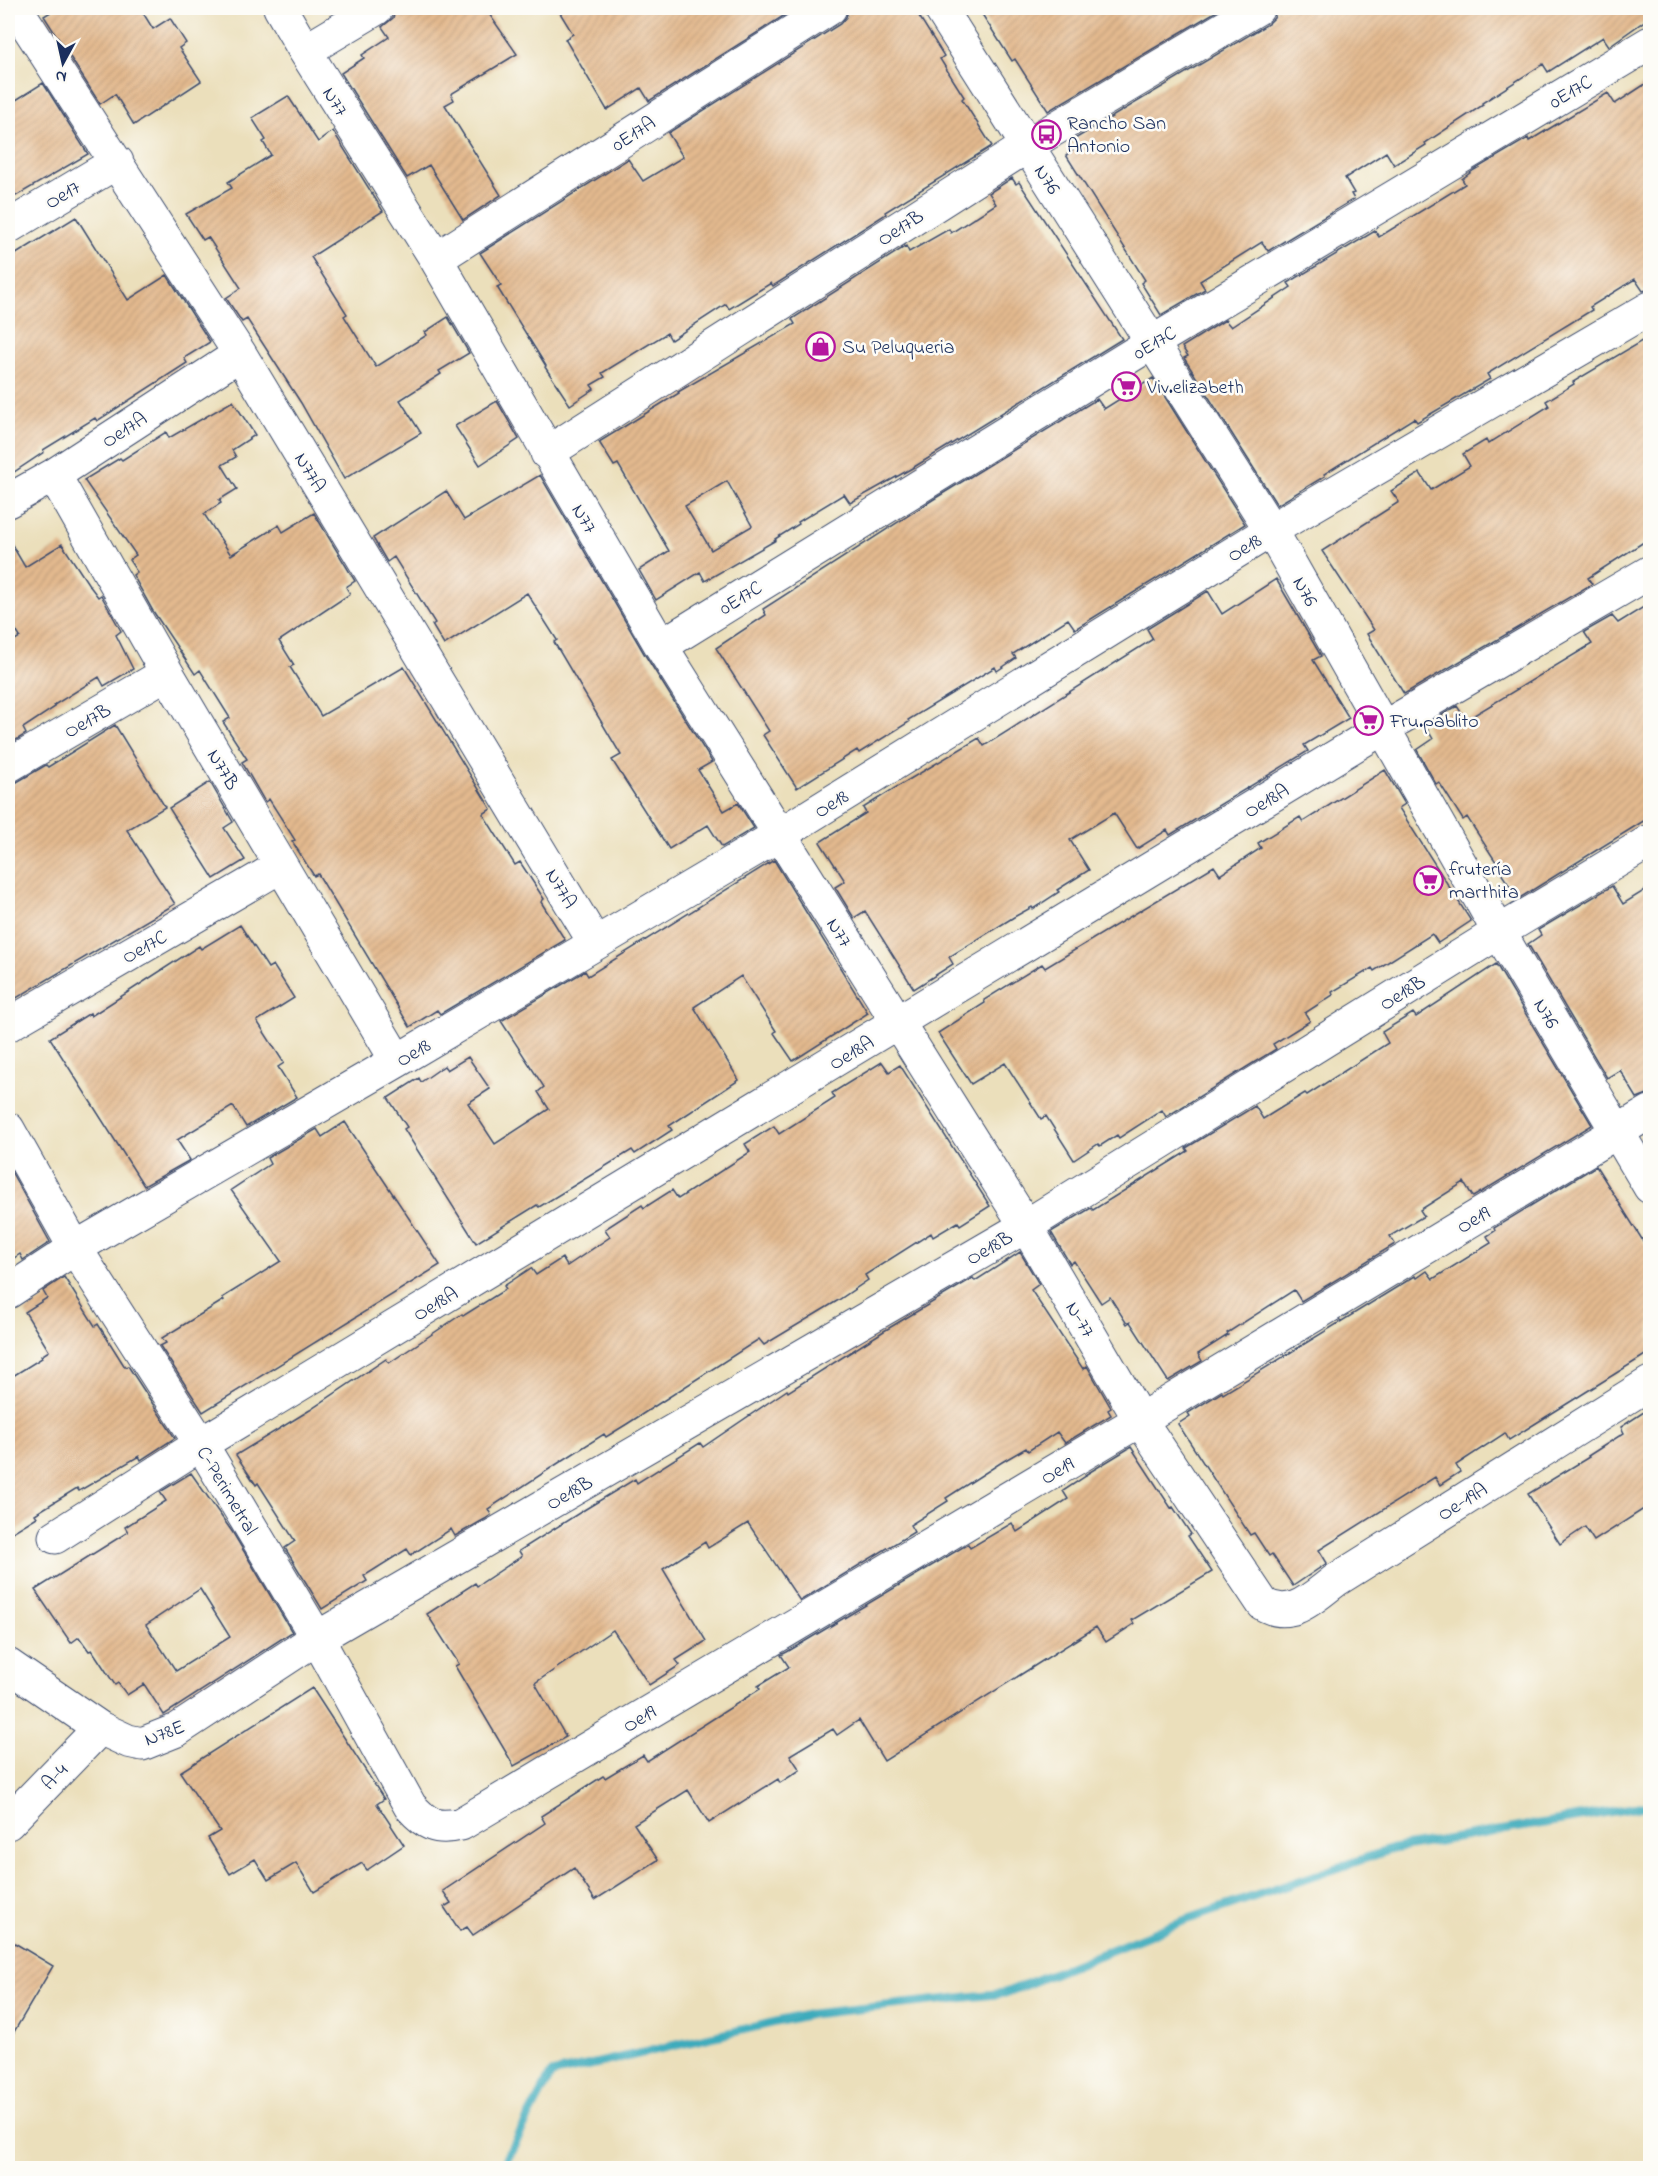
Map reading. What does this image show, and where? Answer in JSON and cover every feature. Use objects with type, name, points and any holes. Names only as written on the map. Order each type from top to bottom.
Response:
[{"type":"street","name":"N77A","points":[[16,8],[240,354],[595,943]]},
{"type":"street","name":"N77","points":[[280,8],[436,259],[661,646],[898,1023]]},
{"type":"street","points":[[305,51],[377,8]]},
{"type":"street","name":"0E17A","points":[[436,259],[830,8]]},
{"type":"street","name":"N76","points":[[940,8],[1154,342],[1271,530],[1499,932],[1650,1187]]},
{"type":"street","name":"Oe17B","points":[[547,453],[1027,146],[1258,8]]},
{"type":"street","name":"0E17C","points":[[661,646],[1154,342],[1650,43]]},
{"type":"street","name":"Oe17","points":[[8,227],[117,162]]},
{"type":"street","name":"Oe18","points":[[8,1292],[75,1248],[397,1062],[779,835],[1271,530],[1650,308]]},
{"type":"street","name":"Oe17A","points":[[8,501],[54,476],[240,354]]},
{"type":"street","name":"N77B","points":[[54,476],[167,673],[397,1062]]},
{"type":"street","name":"Oe18A","points":[[55,1537],[201,1444],[1383,728],[1650,572]]},
{"type":"street","name":"Oe17B","points":[[8,766],[167,673]]},
{"type":"street","name":"Oe18B","points":[[317,1638],[1026,1226],[1499,932],[1650,841]]},
{"type":"street","name":"Oe17C","points":[[8,1025],[281,866]]},
{"type":"street","name":"N-77","points":[[898,1023],[1026,1226],[1140,1420],[1251,1585],[1256,1597],[1271,1609]]},
{"type":"street","name":"Oe19","points":[[460,1824],[1140,1420],[1650,1112]]},
{"type":"street","name":"C-Perimetral","points":[[8,1129],[75,1248],[201,1444],[317,1638],[411,1806],[422,1820],[434,1826],[447,1827],[460,1824]]},
{"type":"street","name":"Oe-19A","points":[[1271,1609],[1291,1610],[1301,1605],[1336,1580],[1650,1383]]},
{"type":"street","name":"N78E","points":[[8,1665],[100,1728],[128,1741],[142,1744],[177,1730],[317,1638]]},
{"type":"street","name":"A-4","points":[[8,1823],[100,1728]]},
{"type":"building","points":[[57,8],[140,8],[153,29],[170,18],[186,43],[179,48],[201,81],[134,125],[115,94],[100,104],[44,16]]},
{"type":"building","points":[[396,8],[485,8],[517,54],[451,94],[454,100],[445,105],[501,195],[463,220],[429,165],[407,178],[341,73],[389,37],[382,27],[393,18]]},
{"type":"building","points":[[557,8],[796,8],[649,101],[641,88],[607,110],[565,39],[573,34]]},
{"type":"building","points":[[849,8],[914,8],[944,56],[940,59],[964,97],[962,99],[992,146],[885,212],[886,214],[773,286],[771,283],[729,309],[726,304],[671,340],[667,333],[602,373],[605,377],[591,385],[594,389],[570,405],[497,287],[501,285],[480,253],[628,159],[643,181],[683,157],[668,133],[840,24]]},
{"type":"building","points":[[978,8],[1222,8],[1048,111],[1015,59],[1012,61]]},
{"type":"building","points":[[1277,8],[1650,8],[1650,17],[1609,46],[1603,37],[1548,72],[1543,64],[1482,103],[1483,105],[1394,165],[1386,152],[1345,178],[1354,193],[1351,194],[1354,199],[1268,251],[1262,242],[1200,281],[1205,289],[1161,315],[1141,283],[1145,280],[1066,155],[1073,150],[1068,143],[1268,24],[1274,18]]},
{"type":"building","points":[[1650,81],[1650,289],[1643,291],[1635,279],[1590,307],[1592,310],[1487,374],[1490,379],[1417,422],[1414,418],[1277,505],[1184,358],[1188,356],[1182,347],[1225,320],[1231,327],[1291,287],[1288,283],[1375,231],[1379,237],[1465,184],[1462,179],[1474,170],[1528,138],[1529,141],[1608,93],[1615,104]]},
{"type":"building","points":[[43,83],[88,154],[16,196],[8,182],[8,105]]},
{"type":"building","points":[[288,96],[318,142],[333,131],[383,211],[311,257],[347,314],[344,316],[376,367],[427,335],[425,332],[448,317],[469,353],[439,371],[441,374],[400,400],[421,433],[344,479],[301,403],[247,319],[242,322],[226,298],[241,288],[208,237],[203,240],[186,214],[232,188],[228,182],[271,155],[263,142],[266,140],[252,118]]},
{"type":"building","points":[[1012,178],[1016,184],[1019,182],[1122,339],[914,467],[850,503],[844,494],[798,522],[799,524],[776,540],[705,581],[700,572],[656,600],[639,570],[669,551],[618,464],[614,466],[599,442],[678,392],[795,324],[792,319],[906,246],[909,252],[949,229],[951,233],[996,204],[989,193]],"holes":[[[727,481],[752,526],[711,550],[685,506]]]},
{"type":"building","points":[[76,217],[128,300],[167,275],[210,342],[184,358],[187,363],[97,421],[95,418],[43,450],[44,452],[8,476],[8,259]]},
{"type":"building","points":[[1650,336],[1650,538],[1588,578],[1592,584],[1404,694],[1367,634],[1374,630],[1322,551],[1399,502],[1391,491],[1420,473],[1431,490],[1470,466],[1463,454],[1486,440],[1488,444],[1549,406],[1546,401],[1574,384],[1573,382]]},
{"type":"building","points":[[1153,378],[1245,524],[1075,629],[1068,619],[1013,654],[1016,658],[997,671],[995,667],[859,753],[857,750],[797,788],[763,735],[769,731],[716,648],[766,615],[763,609],[934,499],[1097,399],[1104,409]]},
{"type":"building","points":[[233,401],[255,435],[232,450],[236,457],[222,465],[237,489],[219,500],[221,503],[204,514],[231,555],[279,525],[283,532],[314,513],[355,581],[346,587],[350,594],[279,641],[294,665],[290,667],[321,716],[404,667],[491,809],[483,814],[515,865],[520,862],[544,899],[541,902],[565,940],[440,1014],[437,1010],[410,1027],[318,874],[314,876],[269,799],[265,802],[242,762],[247,759],[223,722],[230,718],[200,670],[195,674],[153,611],[133,575],[137,572],[129,560],[136,555],[84,480],[120,458],[122,460],[166,432],[169,438]]},
{"type":"building","points":[[497,401],[519,439],[480,465],[455,426]]},
{"type":"building","points":[[540,475],[645,655],[712,762],[698,770],[724,811],[738,803],[754,828],[722,847],[708,825],[669,849],[612,760],[621,755],[554,642],[557,640],[527,593],[444,645],[432,625],[435,623],[394,557],[387,562],[373,538],[446,491],[464,520]]},
{"type":"building","points":[[8,538],[25,567],[62,544],[98,597],[101,595],[121,631],[116,635],[133,669],[104,686],[99,677],[54,705],[55,707],[23,728],[26,734],[8,745],[8,644],[20,637],[8,617]]},
{"type":"building","points":[[1276,579],[1321,656],[1313,660],[1349,718],[1304,745],[1308,751],[1170,835],[1167,830],[1137,849],[1114,813],[1070,840],[1089,870],[1057,890],[1059,892],[1033,909],[1032,907],[1014,917],[949,957],[953,964],[914,989],[865,911],[854,918],[835,887],[845,881],[820,842],[866,813],[863,808],[895,788],[979,738],[984,746],[1153,639],[1147,629],[1208,591],[1222,614]]},
{"type":"building","points":[[1650,603],[1650,817],[1518,899],[1467,817],[1463,820],[1439,782],[1436,784],[1417,750],[1433,739],[1425,725],[1457,706],[1466,720],[1592,644],[1584,632],[1612,616],[1618,623]]},
{"type":"building","points":[[115,725],[165,807],[127,830],[175,904],[8,1003],[8,785],[46,765],[48,767]]},
{"type":"building","points":[[1385,770],[1405,804],[1399,808],[1471,921],[1438,943],[1432,934],[1374,971],[1372,968],[1332,992],[1333,995],[1305,1013],[1310,1021],[1273,1044],[1276,1049],[1166,1117],[1162,1110],[1119,1138],[1117,1135],[1100,1146],[1098,1144],[1074,1160],[1046,1116],[1041,1119],[1005,1063],[971,1084],[938,1033],[985,1003],[984,1000],[1042,964],[1045,968],[1214,866],[1220,875],[1261,848],[1258,843],[1300,817],[1303,822]]},
{"type":"building","points":[[210,782],[233,822],[224,828],[245,860],[214,879],[169,808]]},
{"type":"building","points":[[774,860],[868,1013],[793,1061],[741,976],[694,1007],[739,1080],[669,1126],[672,1130],[635,1154],[632,1150],[476,1243],[404,1129],[407,1127],[388,1098],[419,1078],[421,1082],[444,1066],[447,1070],[468,1057],[490,1089],[468,1103],[495,1144],[549,1109],[538,1092],[544,1087],[501,1021],[585,971],[588,976]]},
{"type":"building","points":[[1612,886],[1623,904],[1650,887],[1650,1093],[1637,1098],[1620,1070],[1607,1078],[1528,944],[1541,935],[1538,930]]},
{"type":"building","points":[[240,925],[268,968],[273,965],[294,998],[257,1021],[284,1063],[278,1067],[297,1097],[246,1127],[233,1106],[177,1140],[190,1160],[144,1186],[50,1038],[90,1013],[91,1016],[199,946],[201,949]]},
{"type":"building","points":[[1496,964],[1592,1125],[1473,1197],[1464,1182],[1420,1210],[1424,1216],[1390,1236],[1395,1244],[1301,1301],[1294,1290],[1227,1333],[1228,1335],[1198,1354],[1202,1361],[1168,1381],[1130,1322],[1127,1324],[1110,1297],[1101,1303],[1074,1261],[1070,1264],[1051,1232],[1091,1208],[1093,1210],[1188,1151],[1186,1148],[1255,1106],[1263,1119],[1305,1093],[1307,1095],[1388,1043],[1382,1032],[1413,1013],[1416,1017]]},
{"type":"building","points":[[882,1062],[889,1072],[900,1065],[990,1206],[960,1225],[958,1222],[933,1237],[931,1233],[865,1275],[868,1280],[837,1301],[764,1345],[759,1339],[606,1437],[604,1434],[488,1509],[491,1515],[485,1519],[455,1536],[451,1529],[411,1555],[407,1549],[364,1576],[367,1581],[322,1609],[285,1548],[295,1541],[258,1483],[256,1485],[236,1455],[310,1410],[386,1359],[389,1363],[462,1314],[463,1316],[506,1289],[504,1286],[531,1268],[536,1275],[562,1258],[567,1266],[610,1237],[605,1229],[642,1205],[644,1208],[672,1190],[678,1199],[750,1152],[745,1144],[774,1126],[779,1134],[835,1098],[832,1093]]},
{"type":"building","points":[[345,1122],[440,1265],[203,1412],[160,1346],[166,1343],[162,1338],[281,1261],[231,1190],[270,1164],[267,1158],[317,1129],[322,1137]]},
{"type":"building","points":[[8,1166],[50,1242],[23,1260],[20,1254],[8,1262]]},
{"type":"building","points":[[1596,1166],[1650,1252],[1650,1352],[1509,1440],[1505,1433],[1456,1465],[1460,1472],[1440,1485],[1435,1477],[1319,1550],[1327,1563],[1293,1586],[1272,1554],[1269,1556],[1254,1533],[1250,1535],[1178,1424],[1190,1416],[1188,1413],[1222,1392],[1223,1394],[1415,1276],[1417,1278],[1427,1271],[1433,1279],[1491,1243],[1487,1236],[1495,1231],[1494,1228]]},
{"type":"building","points":[[1020,1252],[1039,1284],[1031,1290],[1083,1369],[1087,1366],[1111,1408],[1108,1410],[1111,1415],[1065,1443],[1057,1432],[1028,1451],[1026,1448],[1002,1462],[946,1498],[948,1501],[910,1525],[914,1532],[800,1601],[748,1523],[708,1548],[705,1542],[663,1569],[706,1641],[676,1660],[680,1665],[649,1685],[613,1630],[535,1683],[566,1737],[514,1766],[455,1666],[459,1664],[427,1614],[475,1583],[477,1586],[522,1556],[519,1551],[584,1510],[635,1479],[637,1483],[700,1443],[703,1447],[787,1390],[788,1392],[884,1331],[973,1278],[975,1281]]},
{"type":"building","points":[[64,1277],[95,1326],[98,1324],[125,1367],[128,1366],[175,1438],[141,1460],[139,1456],[79,1491],[77,1488],[35,1514],[37,1517],[8,1535],[8,1379],[42,1358],[41,1356],[49,1351],[25,1312],[47,1298],[43,1291]]},
{"type":"building","points":[[1650,1408],[1650,1505],[1594,1541],[1585,1527],[1560,1544],[1528,1494],[1624,1433],[1621,1427]]},
{"type":"building","points":[[1131,1447],[1191,1534],[1188,1536],[1212,1572],[1132,1620],[1134,1624],[1106,1642],[1096,1627],[884,1761],[859,1720],[837,1735],[833,1729],[790,1755],[800,1770],[780,1783],[778,1779],[709,1823],[688,1790],[634,1824],[658,1860],[595,1900],[574,1868],[473,1935],[467,1927],[460,1931],[444,1907],[451,1903],[443,1891],[545,1823],[541,1816],[603,1776],[605,1778],[643,1755],[647,1761],[760,1689],[758,1686],[789,1667],[781,1655],[968,1544],[970,1548],[1012,1523],[1017,1532],[1068,1499],[1063,1491]]},
{"type":"building","points":[[191,1473],[233,1533],[292,1632],[164,1715],[144,1684],[127,1695],[118,1683],[115,1685],[92,1650],[89,1651],[79,1637],[71,1643],[35,1590],[128,1532],[125,1527],[166,1501],[160,1492]],"holes":[[[200,1589],[230,1637],[176,1671],[146,1625]]]},
{"type":"building","points":[[312,1688],[384,1799],[377,1804],[404,1845],[367,1870],[362,1863],[314,1892],[296,1863],[268,1880],[255,1859],[230,1874],[208,1838],[220,1831],[180,1772]]},
{"type":"building","points":[[8,1939],[53,1966],[8,2042]]},
{"type":"waterway","points":[[502,2168],[551,2074],[811,2014],[1005,1993],[1183,1921],[1392,1849],[1650,1805]]},
{"type":"place","name":"Rancho San Antonio","points":[[1046,134]]},
{"type":"place","name":"Su Peluqueria","points":[[821,346]]},
{"type":"place","name":"Viv.elizabeth","points":[[1126,386]]},
{"type":"place","name":"Fru.pablito","points":[[1369,720]]},
{"type":"place","name":"frutería marthita","points":[[1428,880]]}]
